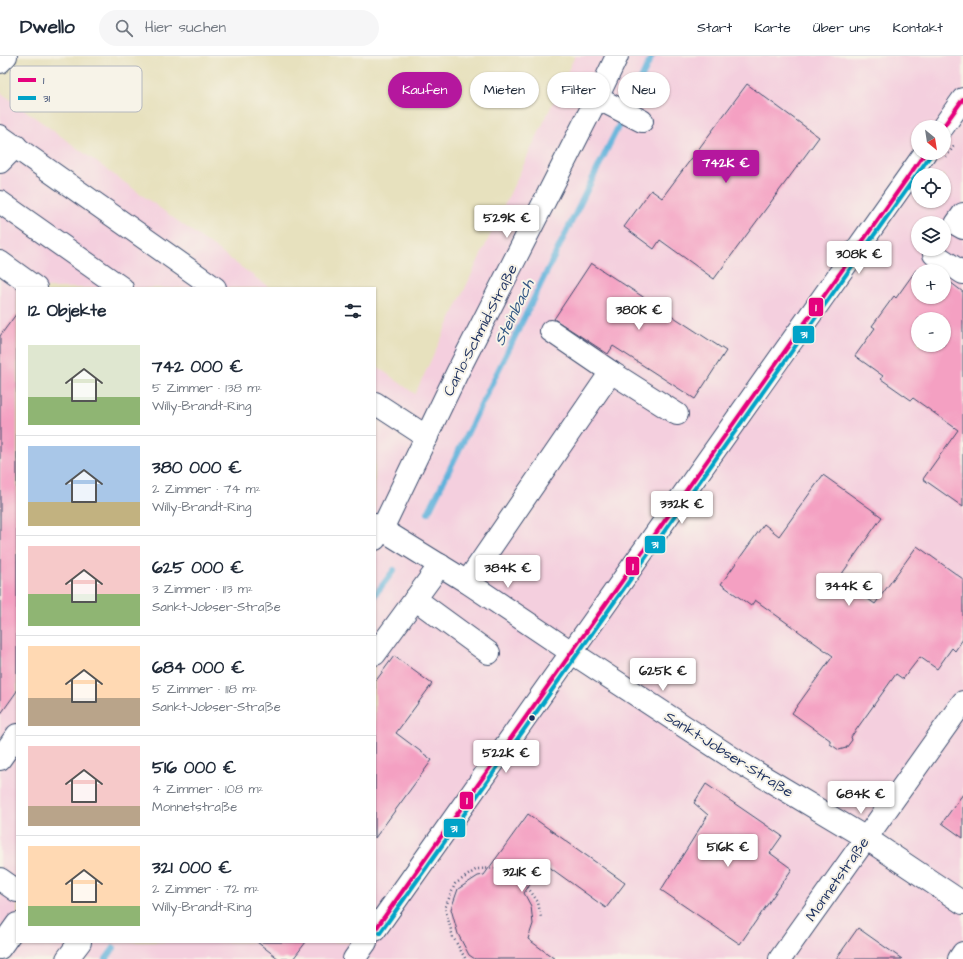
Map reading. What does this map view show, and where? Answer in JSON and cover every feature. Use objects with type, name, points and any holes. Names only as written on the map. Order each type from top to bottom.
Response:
[{"type":"main road","points":[[0,62],[6,56]]},
{"type":"main road","name":"Carlo-Schmid-Straße","points":[[609,72],[617,56]]},
{"type":"main road","points":[[951,133],[963,99]]},
{"type":"main road","points":[[610,105],[642,122]]},
{"type":"main road","name":"Carlo-Schmid-Straße","points":[[377,531],[427,437],[457,373],[592,108]]},
{"type":"main road","points":[[0,162],[8,141],[214,287]]},
{"type":"main road","points":[[376,929],[447,830],[571,652],[932,160]]},
{"type":"main road","points":[[0,202],[121,287]]},
{"type":"main road","points":[[963,214],[956,224],[963,228]]},
{"type":"main road","points":[[937,256],[963,273]]},
{"type":"main road","points":[[0,262],[35,287]]},
{"type":"main road","points":[[550,332],[677,414]]},
{"type":"main road","points":[[467,582],[612,372]]},
{"type":"main road","points":[[376,404],[427,437]]},
{"type":"main road","name":"Sankt-Jobser-Straße","points":[[377,531],[440,565],[467,582],[736,761],[866,838],[963,903]]},
{"type":"main road","points":[[376,653],[440,565]]},
{"type":"main road","points":[[415,599],[489,653]]},
{"type":"main road","name":"Monnetstraße","points":[[780,959],[963,702]]},
{"type":"main road","points":[[0,759],[16,736]]},
{"type":"main road","points":[[0,879],[16,890]]},
{"type":"main road","points":[[0,948],[16,925]]},
{"type":"main road","points":[[67,959],[79,943]]},
{"type":"main road","points":[[354,959],[365,943]]},
{"type":"main road","points":[[959,959],[963,953]]},
{"type":"path","points":[[465,958],[453,937],[445,908],[454,884],[477,870],[500,868],[524,882],[538,902],[541,918]]},
{"type":"shaded area","points":[[575,56],[963,56],[963,959],[0,959],[0,92],[10,99],[10,112],[28,112],[269,287],[16,287],[16,943],[376,943],[376,366],[415,394],[550,108],[610,108],[610,72],[567,72]]},
{"type":"building","points":[[747,84],[819,137],[714,279],[660,240],[654,249],[624,227],[651,190],[662,198]]},
{"type":"building","points":[[591,263],[726,351],[695,399],[613,346],[608,354],[554,319]]},
{"type":"building","points":[[911,277],[911,304],[951,304],[951,283],[963,292],[963,507],[923,479],[958,430],[913,398],[911,400],[881,379],[883,376],[855,356],[875,328],[872,326],[894,296],[896,298]]},
{"type":"building","points":[[16,314],[16,692],[0,715],[0,336]]},
{"type":"building","points":[[823,475],[882,517],[839,578],[875,604],[917,546],[963,579],[963,639],[955,651],[952,648],[937,669],[920,657],[903,679],[896,674],[851,737],[852,740],[846,748],[839,750],[830,744],[830,740],[792,713],[833,656],[755,600],[751,606],[721,584],[764,524],[779,536]]},
{"type":"building","points":[[394,656],[432,684],[396,733],[432,760],[376,837],[376,681]]},
{"type":"building","points":[[706,784],[782,836],[770,853],[792,869],[740,944],[661,890],[708,815],[694,803]]},
{"type":"building","points":[[963,794],[963,838],[942,823]]},
{"type":"building","points":[[528,814],[625,883],[606,908],[545,864],[524,893],[531,906],[533,924],[528,939],[555,959],[475,959],[469,955],[458,934],[451,909],[458,889],[478,876],[484,875]]},
{"type":"building","points":[[858,928],[902,959],[836,959]]},
{"type":"building","points":[[258,943],[305,943],[293,959],[279,959]]},
{"type":"waterway","name":"Steinbach","points":[[644,72],[652,56]]},
{"type":"waterway","name":"Steinbach","points":[[428,513],[620,123]]},
{"type":"waterway","name":"Steinbach","points":[[376,594],[394,570]]},
{"type":"waterway","name":"Steinbach","points":[[106,959],[114,948]]},
{"type":"transit line","name":"1","points":[[948,120],[963,99]]},
{"type":"transit line","name":"1","points":[[376,929],[920,160]]},
{"type":"transit line","name":"31","points":[[380,933],[927,160]]}]
